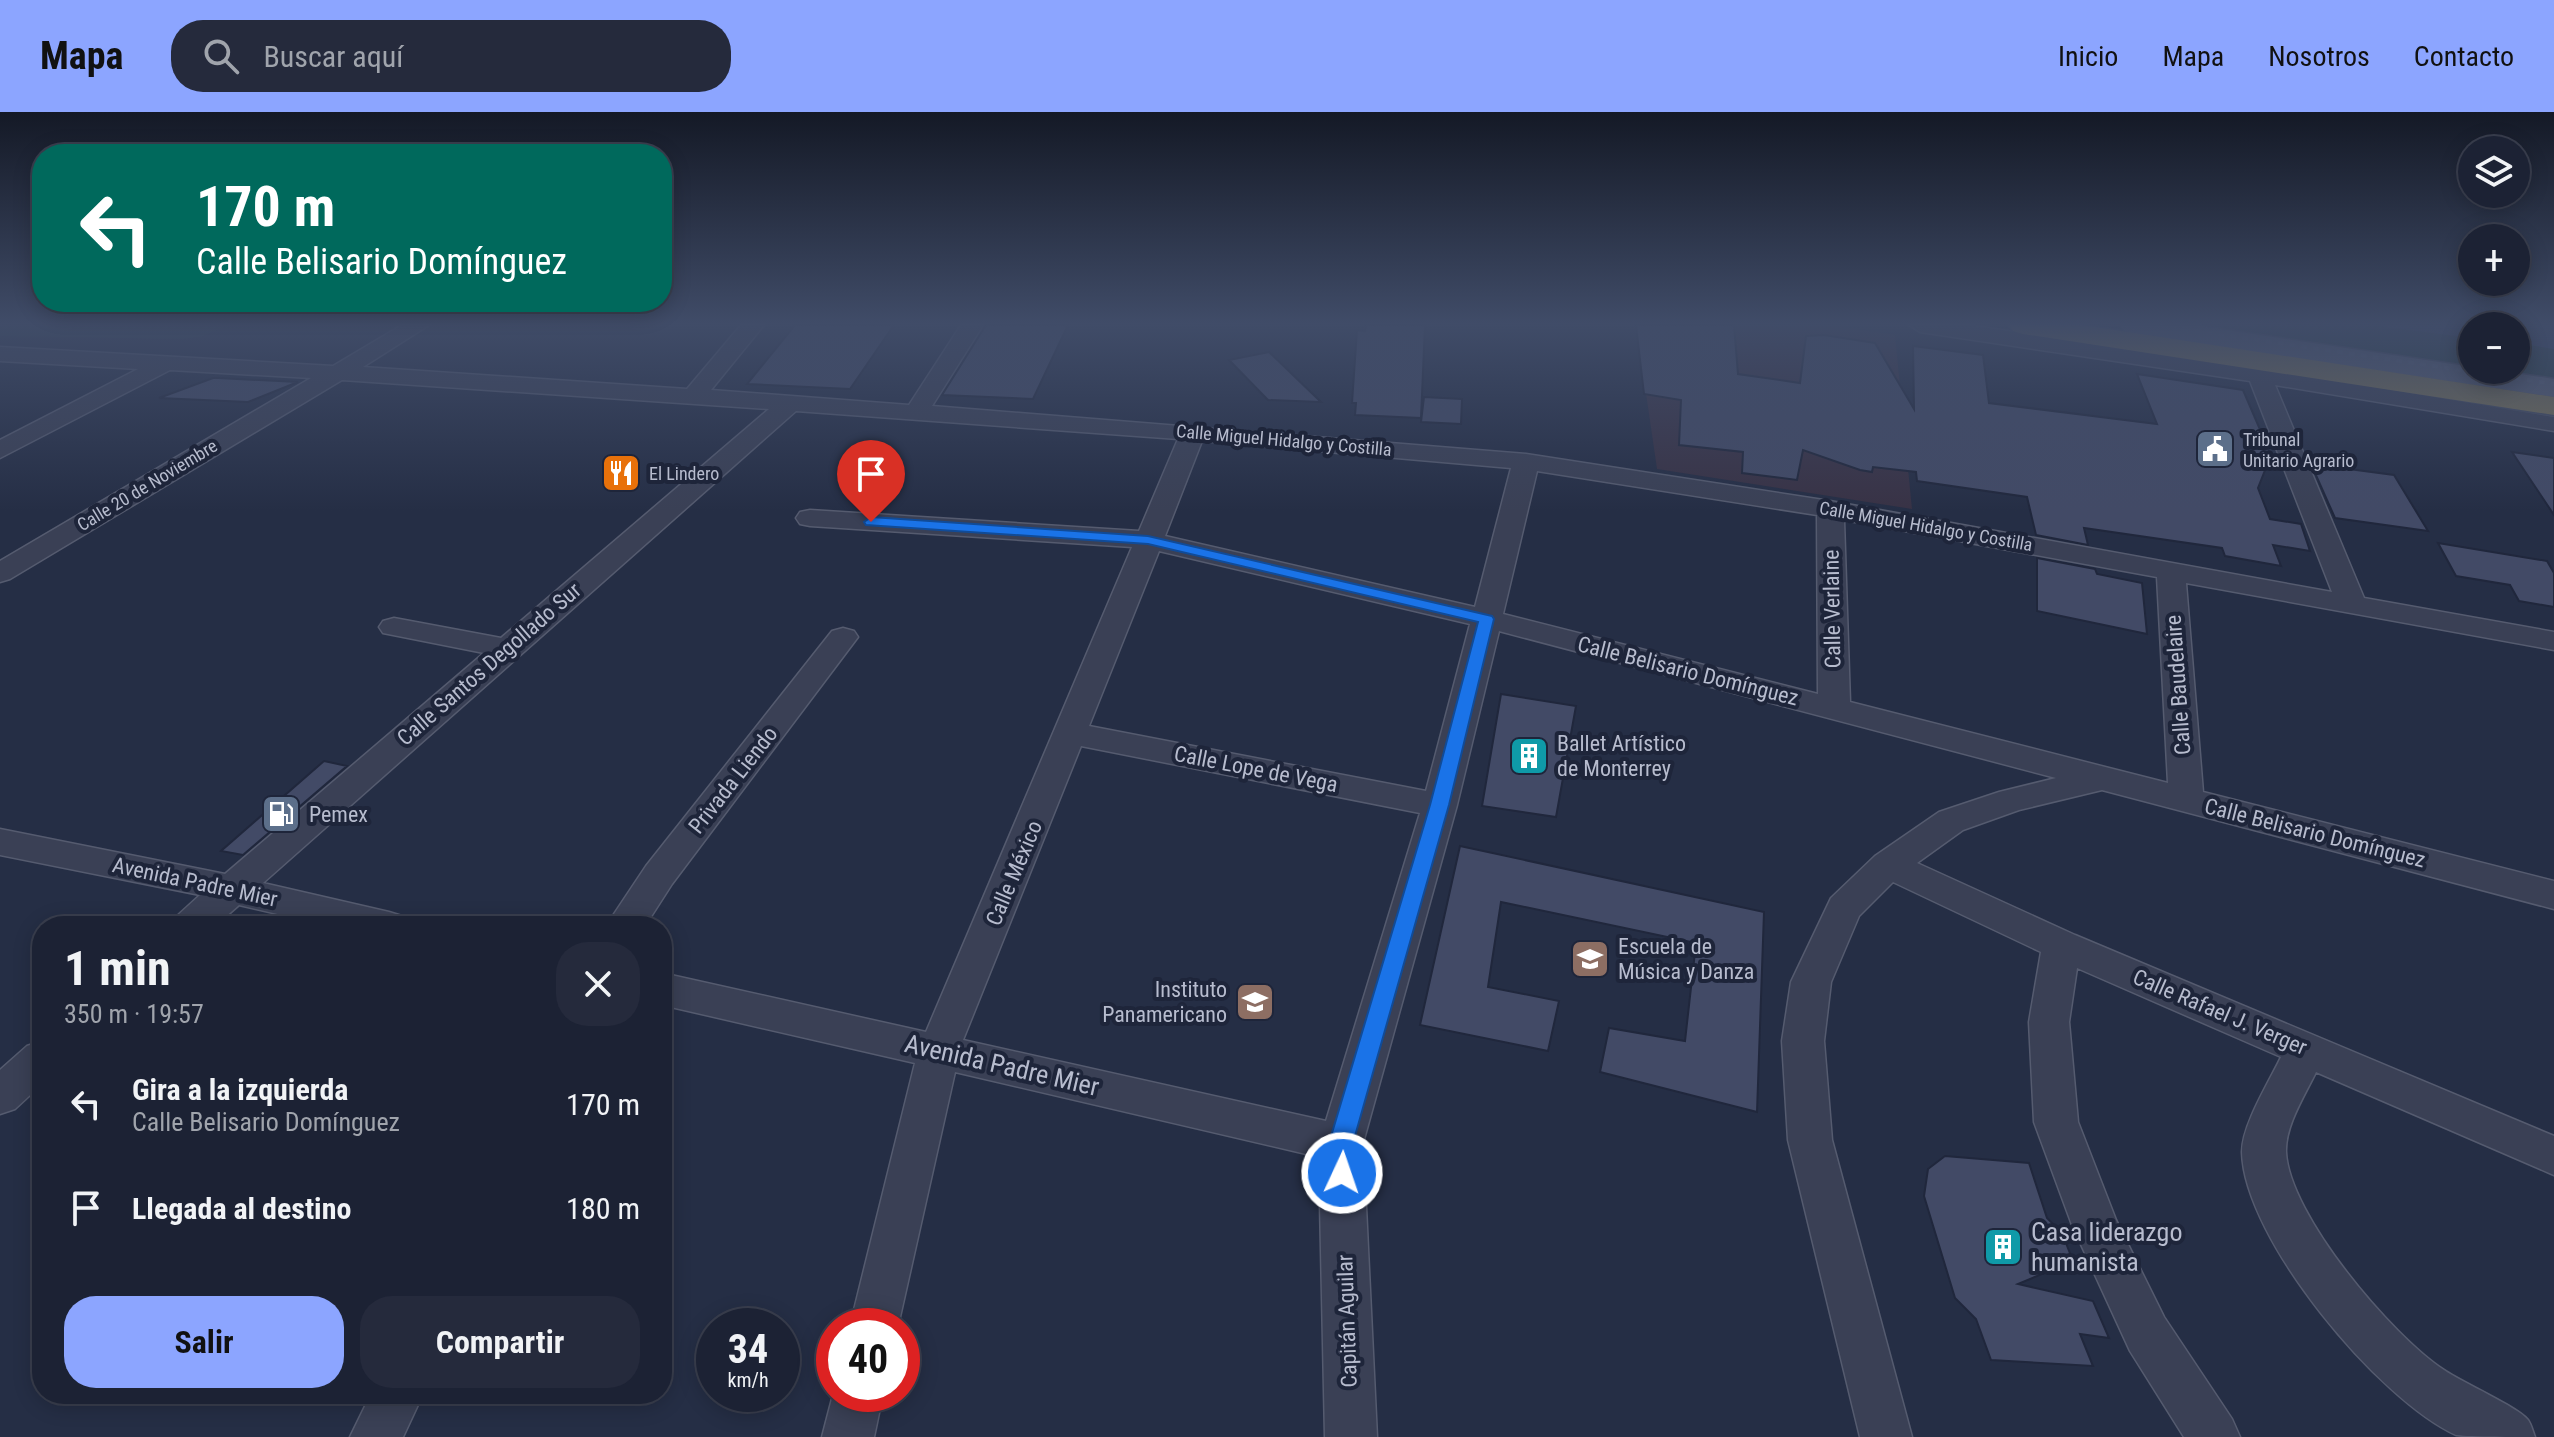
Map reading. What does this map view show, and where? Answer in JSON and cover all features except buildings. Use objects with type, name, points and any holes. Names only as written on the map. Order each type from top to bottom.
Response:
[{"type":"highway","points":[[2428,387],[2554,406]]},
{"type":"street","points":[[0,450],[121,387]]},
{"type":"street","name":"Calle 20 de Noviembre","points":[[0,573],[313,387]]},
{"type":"street","name":"Calle Miguel Hidalgo y Costilla","points":[[555,387],[1193,433],[1526,462],[1830,509],[2554,641]]},
{"type":"street","points":[[693,397],[701,387]]},
{"type":"street","points":[[916,413],[933,387]]},
{"type":"street","points":[[2264,387],[2352,604]]},
{"type":"street","points":[[2330,387],[2554,424]]},
{"type":"street","name":"Calle Santos Degollado Sur","points":[[201,916],[789,404]]},
{"type":"street","name":"Calle México","points":[[878,1308],[939,1050],[1072,734],[1193,433]]},
{"type":"street","name":"Capitán Aguilar","points":[[1351,1437],[1341,1143],[1440,805],[1526,462]]},
{"type":"street","name":"Calle Verlaine","points":[[1830,509],[1834,709]]},
{"type":"street","name":"Calle Belisario Domínguez","points":[[810,518],[1148,540],[1486,619],[2554,895]]},
{"type":"street","points":[[0,549],[30,555]]},
{"type":"street","name":"Calle Baudelaire","points":[[2171,571],[2186,800]]},
{"type":"street","points":[[394,627],[507,648]]},
{"type":"street","name":"Privada Liendo","points":[[632,916],[659,875],[843,637]]},
{"type":"street","name":"Calle Lope de Vega","points":[[1072,734],[1440,805]]},
{"type":"street","points":[[1886,1437],[1810,1140],[1803,1041],[1811,982],[1844,908],[1888,865],[1951,821],[2011,800],[2101,778]]},
{"type":"street","name":"Avenida Padre Mier","points":[[0,842],[346,916]]},
{"type":"street","name":"Calle Rafael J. Verger","points":[[1888,865],[2061,945],[2554,1156]]},
{"type":"street","points":[[2061,945],[2049,1022],[2056,1122],[2095,1225],[2147,1334],[2214,1437]]},
{"type":"street","name":"Avenida Padre Mier","points":[[672,991],[1341,1143]]},
{"type":"street","points":[[2306,1049],[2264,1150],[2272,1187],[2300,1241],[2347,1310],[2414,1379],[2509,1437]]},
{"type":"street","points":[[0,1096],[32,1067]]},
{"type":"street","points":[[376,1437],[393,1404]]},
{"type":"street","points":[[848,1437],[854,1412]]},
{"type":"shaded area","points":[[1645,387],[1900,387],[1912,509],[1657,469]]},
{"type":"place","name":"Tribunal Unitario Agrario","points":[[2215,449]]},
{"type":"place","name":"El Lindero","points":[[621,473]]},
{"type":"place","name":"Ballet Artístico de Monterrey","points":[[1529,756]]},
{"type":"place","name":"Pemex","points":[[281,814]]},
{"type":"place","name":"Escuela de Música y Danza","points":[[1590,959]]},
{"type":"place","name":"Instituto Panamericano","points":[[1255,1002]]},
{"type":"place","name":"Casa liderazgo humanista","points":[[2003,1247]]},
{"type":"route","points":[[871,522],[1148,540],[1486,619],[1440,805],[1341,1143],[1342,1173]]}]
